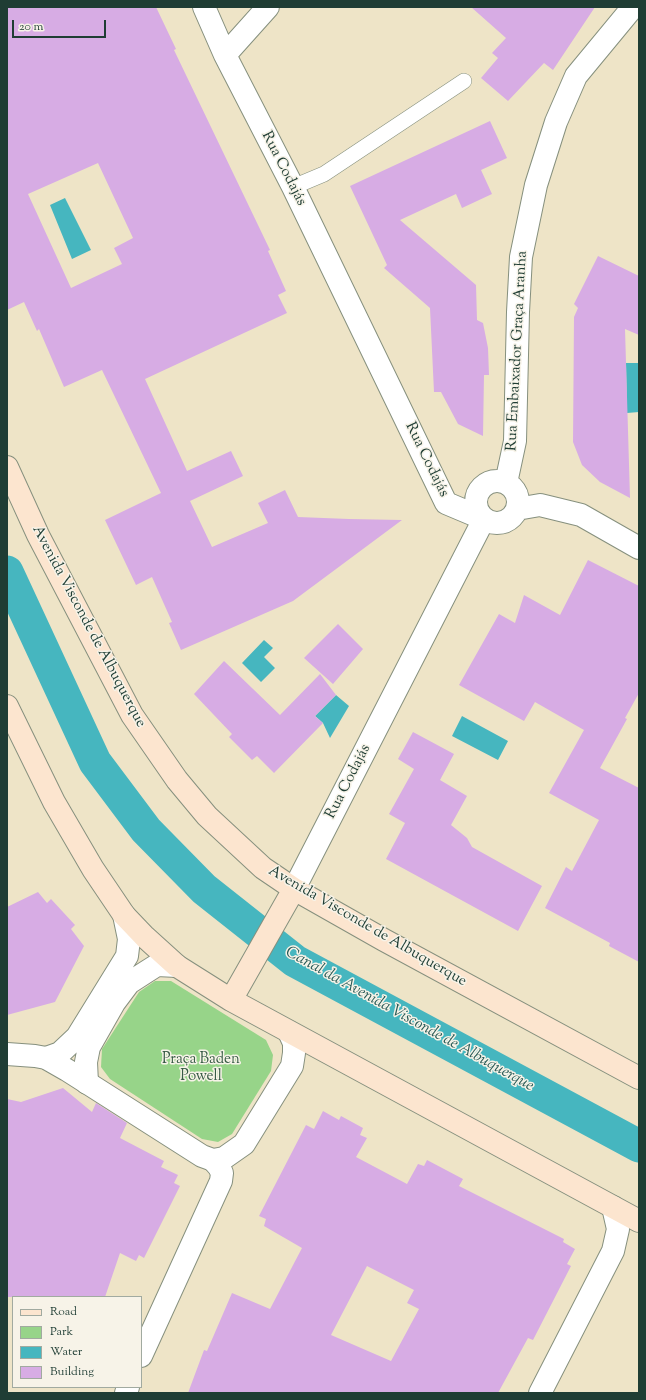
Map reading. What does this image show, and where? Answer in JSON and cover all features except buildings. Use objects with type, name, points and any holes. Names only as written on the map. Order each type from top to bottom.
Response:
[{"type":"main road","name":"Avenida Visconde de Albuquerque","points":[[7,467],[38,535],[132,715],[177,780],[207,816],[263,868],[294,889],[384,940],[639,1078]]},
{"type":"main road","points":[[7,706],[54,802],[93,869],[124,915],[145,937],[177,966],[231,1000],[639,1221]]},
{"type":"main road","points":[[231,1000],[294,889]]},
{"type":"street","name":"Rua Codajás","points":[[204,7],[225,55],[293,187],[446,502],[484,519],[294,889]]},
{"type":"street","points":[[225,55],[268,7]]},
{"type":"street","name":"Rua Embaixador Graça Aranha","points":[[506,483],[514,441],[518,312],[522,257],[536,185],[556,122],[576,76],[633,7]]},
{"type":"street","points":[[500,481],[512,486],[518,497],[519,503],[517,509],[514,515],[503,523],[496,524],[484,519],[479,514],[476,501],[482,488],[493,482],[500,481]]},
{"type":"street","points":[[517,509],[540,505],[582,515],[639,548]]},
{"type":"street","points":[[46,1058],[60,1053],[77,1037],[127,956],[130,939],[124,915]]},
{"type":"street","points":[[87,1083],[86,1062],[90,1047],[114,1003],[129,983],[158,965],[177,966]]},
{"type":"street","points":[[7,1054],[46,1058],[202,1156],[214,1160],[224,1158],[244,1144],[292,1066],[294,1043],[289,1032]]},
{"type":"street","points":[[142,1354],[221,1181],[222,1173],[214,1160]]},
{"type":"street","points":[[540,1393],[613,1251],[618,1229],[613,1207]]},
{"type":"lane","points":[[293,187],[324,174],[464,81]]},
{"type":"green space","name":"Praça Baden Powell","points":[[155,981],[171,981],[266,1040],[273,1055],[271,1071],[232,1134],[218,1142],[202,1139],[110,1079],[101,1067],[102,1049],[139,992]]},
{"type":"water","points":[[65,198],[91,250],[72,259],[50,205]]},
{"type":"water","points":[[626,363],[639,363],[639,412],[627,413]]},
{"type":"water","points":[[264,640],[273,648],[264,657],[275,668],[261,682],[242,663]]},
{"type":"water","points":[[336,695],[349,706],[330,738],[323,723],[315,716]]},
{"type":"water","points":[[462,716],[508,741],[498,760],[452,736]]},
{"type":"waterway","name":"Canal da Avenida Visconde de Albuquerque","points":[[7,572],[95,762],[146,830],[204,889],[295,961],[639,1146]]}]
